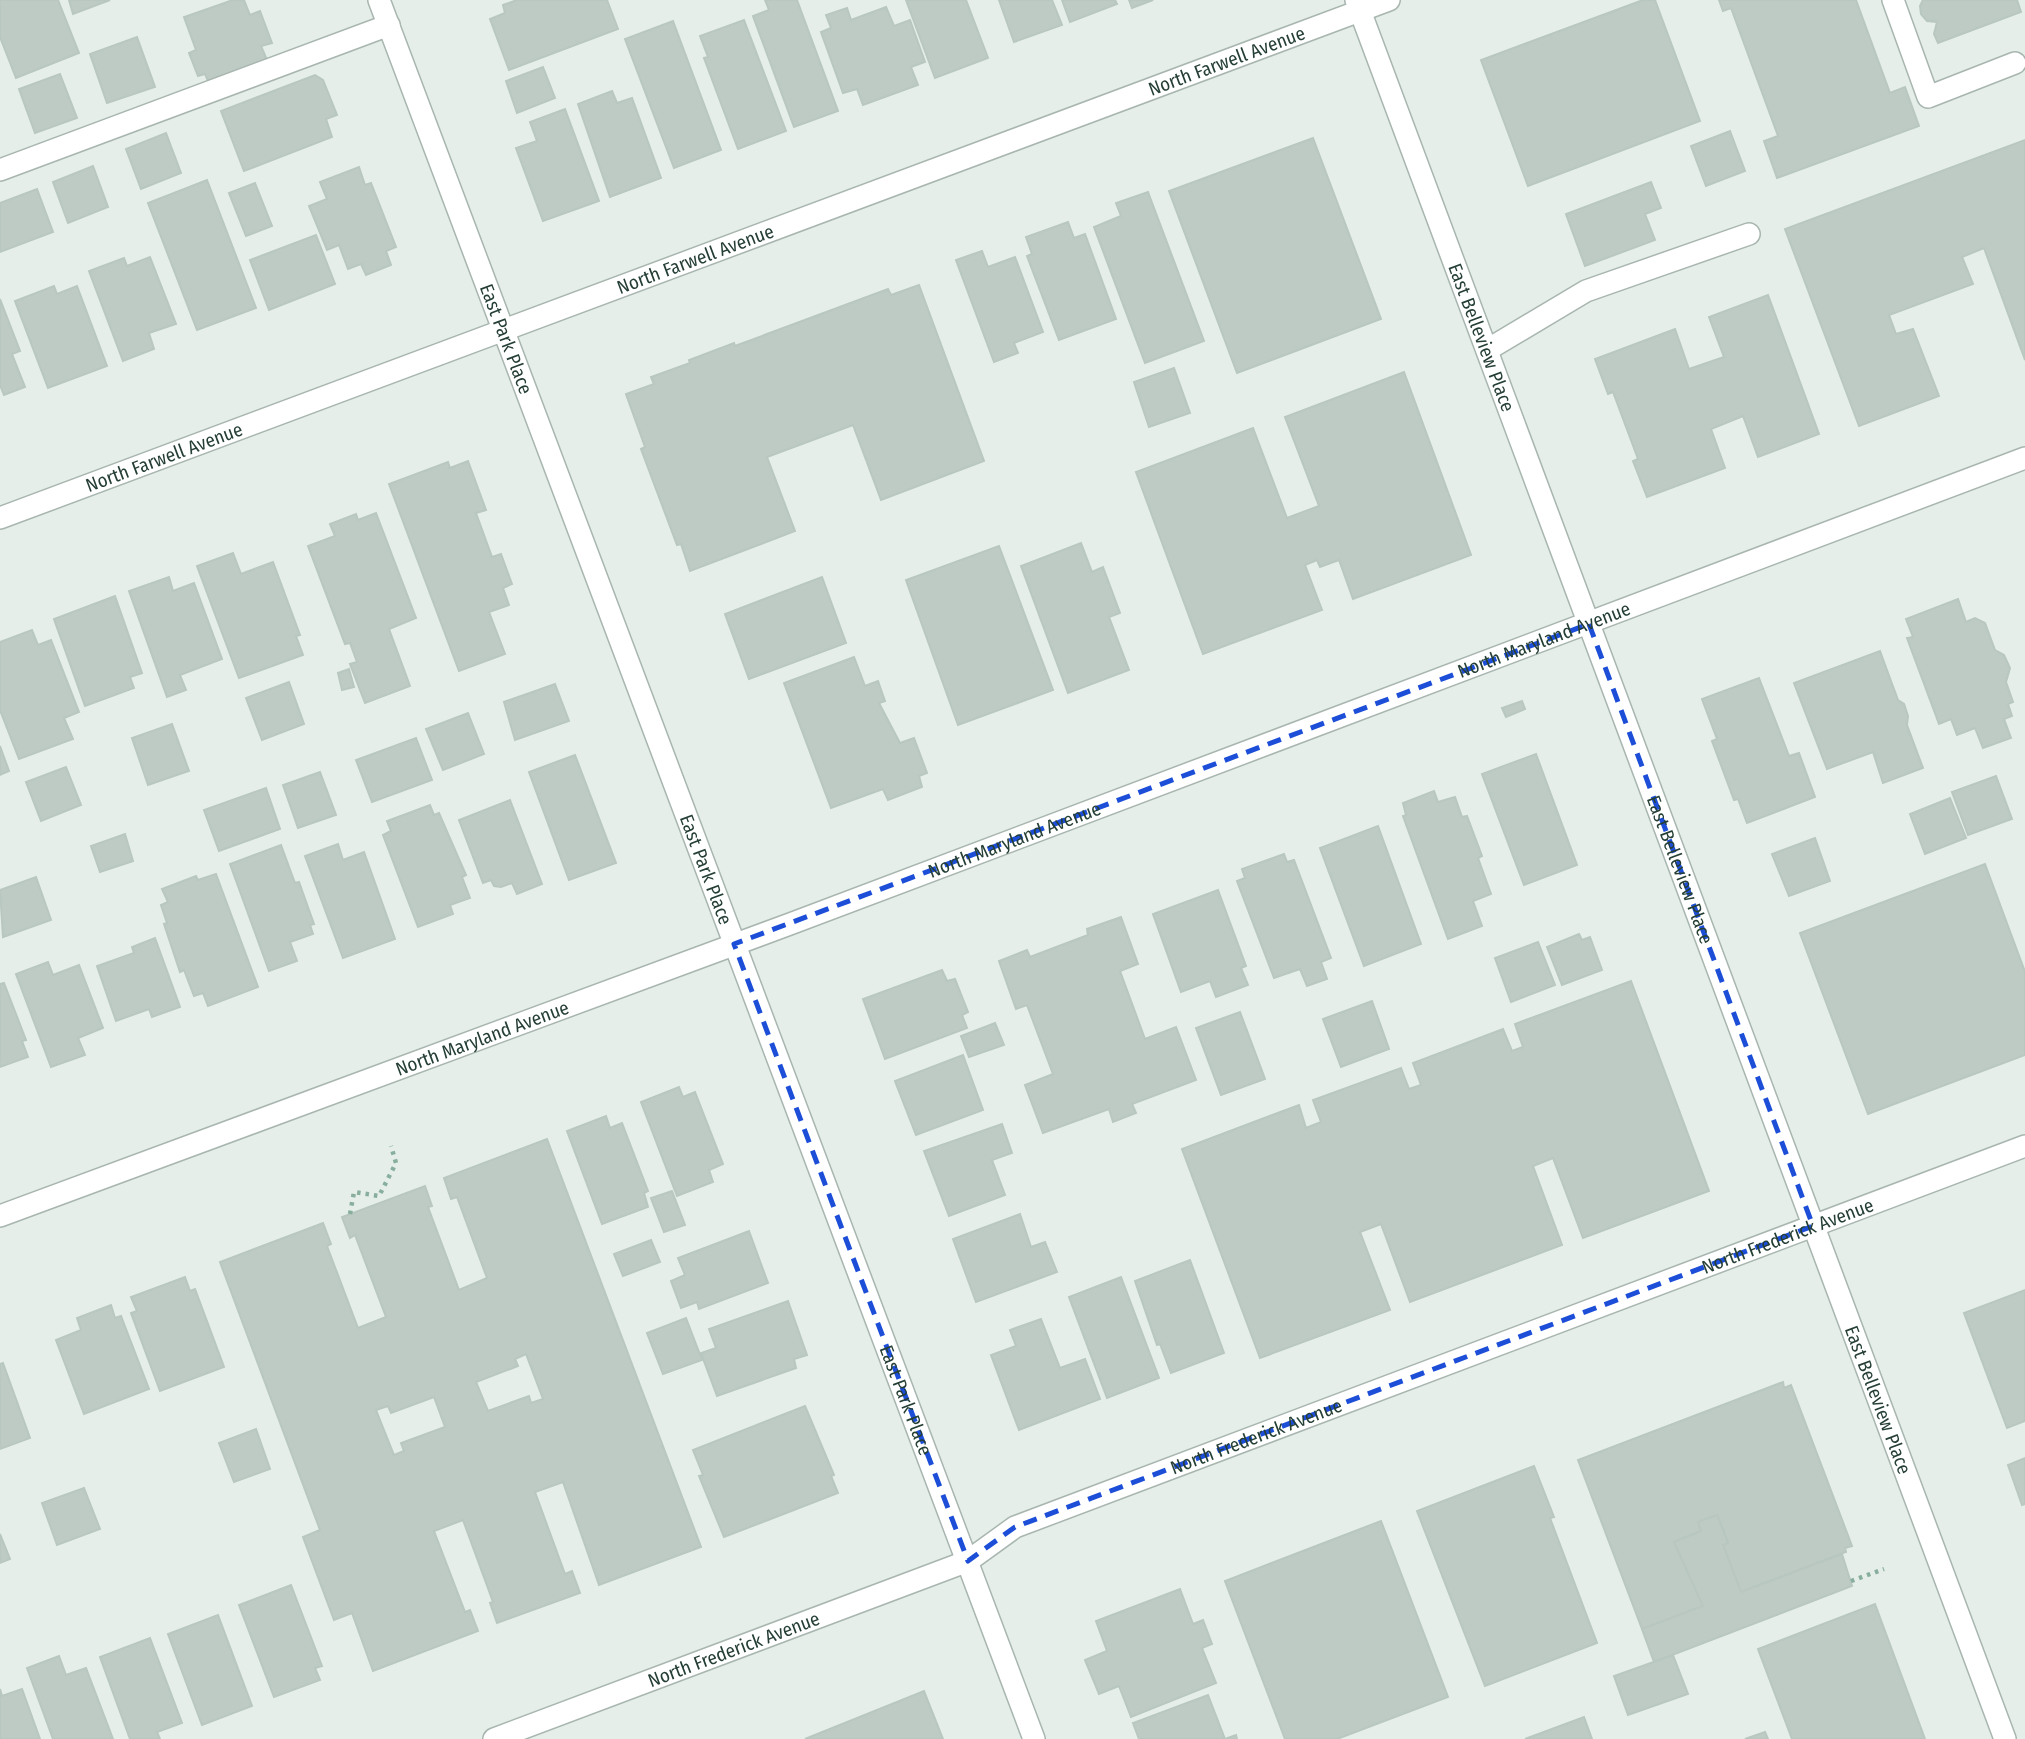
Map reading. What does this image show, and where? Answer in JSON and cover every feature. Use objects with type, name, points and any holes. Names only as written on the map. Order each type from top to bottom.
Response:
[{"type":"street","name":"East Park Place","points":[[379,0],[1034,1739]]},
{"type":"street","name":"North Farwell Avenue","points":[[0,518],[1358,6],[1389,0]]},
{"type":"street","points":[[1893,0],[1928,97],[2015,63]]},
{"type":"street","name":"East Belleview Place","points":[[1358,6],[2006,1739]]},
{"type":"street","points":[[0,170],[389,25]]},
{"type":"street","points":[[1487,350],[1586,291],[1749,234]]},
{"type":"street","name":"North Maryland Avenue","points":[[0,1216],[1589,624],[2025,458]]},
{"type":"street","name":"North Frederick Avenue","points":[[494,1739],[968,1561],[1014,1527],[2025,1146]]},
{"type":"path","points":[[350,1214],[354,1192],[379,1196],[396,1163],[391,1146]]},
{"type":"path","points":[[1851,1581],[1884,1569]]},
{"type":"highlighted area","points":[[1589,624],[1813,1226],[1015,1527],[968,1561],[734,944]]},
{"type":"building","points":[[0,0],[58,0],[79,53],[16,78],[0,37]]},
{"type":"building","points":[[69,0],[110,0],[73,14]]},
{"type":"building","points":[[233,0],[244,0],[250,15],[260,11],[272,43],[261,46],[267,60],[208,81],[205,74],[198,76],[189,53],[196,50],[184,17]]},
{"type":"building","points":[[517,0],[607,0],[618,29],[509,70],[490,19],[505,13],[503,5]]},
{"type":"building","points":[[765,0],[797,0],[838,111],[794,127],[753,16],[769,10]]},
{"type":"building","points":[[906,0],[966,0],[988,58],[935,78]]},
{"type":"building","points":[[999,0],[1052,0],[1062,25],[1014,42]]},
{"type":"building","points":[[1062,0],[1115,0],[1117,4],[1070,22]]},
{"type":"building","points":[[1129,0],[1153,0],[1132,8]]},
{"type":"building","points":[[1643,0],[1655,0],[1700,121],[1528,186],[1481,60]]},
{"type":"building","points":[[1719,0],[1856,0],[1890,93],[1905,87],[1919,126],[1777,178],[1764,141],[1778,136],[1731,8],[1723,11]]},
{"type":"building","points":[[1923,0],[2017,0],[2021,12],[1938,43],[1934,34],[1937,22],[1927,21],[1921,14],[1920,6]]},
{"type":"building","points":[[886,7],[894,26],[910,20],[925,62],[911,67],[918,85],[863,105],[857,89],[843,93],[821,32],[831,28],[826,15],[847,8],[851,20]]},
{"type":"building","points":[[744,20],[786,131],[738,149],[704,58],[708,57],[700,36]]},
{"type":"building","points":[[673,21],[721,150],[674,168],[625,39]]},
{"type":"building","points":[[137,37],[155,87],[107,103],[90,54]]},
{"type":"building","points":[[543,67],[555,98],[517,113],[506,81]]},
{"type":"building","points":[[60,74],[77,118],[35,133],[19,89]]},
{"type":"building","points":[[315,75],[323,80],[337,115],[326,119],[332,137],[244,171],[221,111]]},
{"type":"building","points":[[612,91],[617,103],[632,98],[661,178],[610,197],[578,104]]},
{"type":"building","points":[[565,109],[599,201],[543,221],[516,148],[537,141],[530,122]]},
{"type":"building","points":[[1730,131],[1745,171],[1706,186],[1691,146]]},
{"type":"building","points":[[166,133],[181,173],[141,189],[126,149]]},
{"type":"building","points":[[1313,138],[1381,319],[1237,373],[1169,191]]},
{"type":"building","points":[[2025,140],[2025,360],[1984,248],[1962,257],[1973,284],[1889,315],[1896,334],[1913,329],[1939,396],[1859,426],[1785,229]]},
{"type":"building","points":[[93,166],[108,207],[68,223],[53,182]]},
{"type":"building","points":[[359,167],[365,185],[371,183],[396,247],[386,251],[391,265],[366,275],[361,264],[348,269],[339,245],[327,250],[309,206],[327,199],[320,182]]},
{"type":"building","points":[[207,180],[256,308],[197,330],[148,203]]},
{"type":"building","points":[[1651,182],[1661,208],[1645,214],[1655,240],[1585,266],[1566,214]]},
{"type":"building","points":[[255,183],[272,226],[246,236],[229,193]]},
{"type":"building","points":[[37,189],[53,232],[0,252],[0,203]]},
{"type":"building","points":[[1148,192],[1204,341],[1145,363],[1094,227],[1121,216],[1116,203]]},
{"type":"building","points":[[1068,222],[1074,238],[1085,234],[1116,319],[1059,340],[1027,256],[1032,254],[1026,237]]},
{"type":"building","points":[[316,235],[335,284],[269,310],[250,260]]},
{"type":"building","points":[[982,251],[988,267],[1015,257],[1043,332],[1014,343],[1018,353],[994,362],[956,260]]},
{"type":"building","points":[[150,257],[176,324],[149,333],[154,349],[123,361],[89,271],[124,258],[127,266]]},
{"type":"building","points":[[919,285],[984,461],[881,500],[853,425],[767,457],[795,531],[690,571],[681,544],[677,545],[641,449],[645,447],[626,394],[654,384],[651,377],[734,343],[735,346],[888,289],[891,295]]},
{"type":"building","points":[[54,286],[57,294],[77,286],[107,366],[48,388],[15,301]]},
{"type":"building","points":[[1768,295],[1819,434],[1758,457],[1743,416],[1711,429],[1725,468],[1647,497],[1633,461],[1638,459],[1613,392],[1608,394],[1595,359],[1675,329],[1689,369],[1724,357],[1709,317]]},
{"type":"building","points":[[0,299],[20,351],[12,354],[25,387],[4,395],[0,385]]},
{"type":"building","points":[[1174,368],[1190,413],[1149,427],[1134,382]]},
{"type":"building","points":[[1404,372],[1471,555],[1353,599],[1339,560],[1320,567],[1317,560],[1305,565],[1322,610],[1203,654],[1136,472],[1253,428],[1287,518],[1319,506],[1285,417]]},
{"type":"building","points":[[468,461],[486,510],[476,513],[492,557],[501,554],[512,584],[503,588],[509,605],[489,612],[505,654],[459,671],[389,484],[448,462],[450,468]]},
{"type":"building","points":[[376,513],[416,618],[389,629],[410,686],[365,703],[350,664],[357,662],[350,643],[345,644],[308,546],[335,536],[330,524],[356,514],[358,520]]},
{"type":"building","points":[[1081,543],[1092,572],[1103,567],[1120,613],[1109,617],[1129,670],[1068,693],[1021,566]]},
{"type":"building","points":[[999,546],[1053,690],[958,725],[906,580]]},
{"type":"building","points":[[233,553],[241,574],[273,562],[300,635],[296,636],[303,655],[239,678],[197,566]]},
{"type":"building","points":[[169,577],[173,591],[194,583],[222,659],[180,675],[186,690],[167,697],[129,591]]},
{"type":"building","points":[[822,577],[846,643],[749,679],[725,614]]},
{"type":"building","points":[[115,596],[142,673],[130,677],[134,688],[85,706],[54,619]]},
{"type":"building","points":[[1958,599],[1966,622],[1975,618],[1985,623],[1995,650],[2004,655],[2010,668],[2006,682],[2013,702],[2008,704],[2012,716],[2004,719],[2011,738],[1983,748],[1975,728],[1957,735],[1951,719],[1939,724],[1907,638],[1913,637],[1906,619]]},
{"type":"building","points":[[32,630],[38,645],[51,640],[79,712],[64,718],[73,739],[19,759],[0,710],[0,642]]},
{"type":"building","points":[[1880,651],[1898,700],[1904,704],[1908,716],[1907,725],[1923,768],[1883,783],[1873,752],[1827,769],[1794,683]]},
{"type":"building","points":[[854,657],[865,686],[878,681],[885,701],[879,703],[900,743],[914,738],[927,773],[919,776],[922,787],[888,800],[883,789],[831,808],[784,683]]},
{"type":"building","points":[[349,669],[354,687],[342,690],[338,673]]},
{"type":"building","points":[[1759,678],[1789,756],[1799,753],[1815,797],[1747,823],[1738,799],[1734,800],[1712,741],[1717,739],[1702,699]]},
{"type":"building","points":[[289,682],[304,724],[262,740],[246,698]]},
{"type":"building","points":[[555,684],[569,721],[515,740],[504,702]]},
{"type":"building","points":[[1522,701],[1525,709],[1506,717],[1502,708]]},
{"type":"building","points":[[468,713],[484,754],[443,770],[426,729]]},
{"type":"building","points":[[172,724],[189,771],[148,785],[132,738]]},
{"type":"building","points":[[416,738],[432,780],[372,802],[356,760]]},
{"type":"building","points":[[0,746],[9,771],[0,775]]},
{"type":"building","points":[[1536,754],[1577,865],[1524,885],[1482,774]]},
{"type":"building","points":[[575,755],[616,863],[569,880],[529,772]]},
{"type":"building","points":[[66,767],[81,805],[41,821],[26,782]]},
{"type":"building","points":[[320,772],[336,815],[298,828],[283,785]]},
{"type":"building","points":[[1996,776],[2012,819],[1968,835],[1952,792]]},
{"type":"building","points":[[266,788],[280,829],[219,851],[204,810]]},
{"type":"building","points":[[1434,791],[1438,802],[1455,797],[1462,817],[1467,816],[1482,856],[1478,858],[1491,894],[1473,901],[1482,926],[1448,939],[1403,816],[1406,815],[1403,803]]},
{"type":"building","points":[[1950,798],[1966,838],[1925,854],[1910,814]]},
{"type":"building","points":[[510,800],[542,884],[517,894],[512,883],[501,887],[494,886],[491,880],[483,883],[459,820]]},
{"type":"building","points":[[430,805],[434,815],[439,813],[466,875],[462,877],[470,898],[450,905],[453,914],[418,927],[383,835],[391,831],[387,821]]},
{"type":"building","points":[[1378,826],[1421,944],[1364,966],[1320,848]]},
{"type":"building","points":[[125,834],[133,861],[100,872],[91,846]]},
{"type":"building","points":[[1815,838],[1830,881],[1789,896],[1772,854]]},
{"type":"building","points":[[338,844],[343,860],[364,852],[395,939],[343,958],[305,856]]},
{"type":"building","points":[[281,845],[295,883],[299,882],[314,924],[310,925],[313,934],[290,942],[297,961],[269,971],[230,864]]},
{"type":"building","points":[[1284,854],[1287,862],[1294,860],[1331,958],[1321,962],[1327,979],[1307,986],[1300,969],[1274,978],[1237,881],[1245,878],[1242,869]]},
{"type":"building","points":[[1985,864],[2025,972],[2025,1055],[1868,1114],[1800,933]]},
{"type":"building","points":[[216,874],[258,987],[208,1006],[203,993],[194,996],[184,970],[180,972],[164,924],[167,923],[161,905],[168,902],[162,889],[196,876],[198,880]]},
{"type":"building","points":[[36,877],[51,920],[3,937],[0,890]]},
{"type":"building","points":[[1218,890],[1246,966],[1241,968],[1248,985],[1216,997],[1210,981],[1181,992],[1153,914]]},
{"type":"building","points":[[1121,917],[1138,964],[1120,971],[1145,1039],[1176,1027],[1196,1080],[1132,1104],[1136,1113],[1113,1122],[1109,1109],[1043,1133],[1025,1085],[1053,1074],[1027,1005],[1016,1009],[999,961],[1027,950],[1030,957],[1088,935],[1087,929]]},
{"type":"building","points":[[1579,934],[1582,940],[1590,937],[1602,970],[1562,985],[1547,947]]},
{"type":"building","points":[[155,938],[180,1007],[152,1017],[149,1009],[116,1021],[97,966],[134,953],[132,947]]},
{"type":"building","points":[[1538,942],[1555,985],[1511,1002],[1495,958]]},
{"type":"building","points":[[48,962],[53,975],[79,965],[103,1028],[78,1038],[85,1055],[51,1067],[16,974]]},
{"type":"building","points":[[942,970],[947,981],[955,979],[968,1012],[962,1015],[967,1028],[885,1059],[863,999]]},
{"type":"building","points":[[1631,981],[1709,1191],[1583,1238],[1553,1158],[1533,1166],[1562,1245],[1410,1302],[1381,1224],[1360,1232],[1390,1310],[1260,1358],[1182,1149],[1299,1105],[1306,1128],[1321,1122],[1313,1100],[1401,1068],[1409,1089],[1421,1085],[1413,1063],[1503,1029],[1512,1051],[1523,1047],[1515,1024]]},
{"type":"building","points":[[4,983],[26,1040],[22,1041],[28,1057],[0,1067],[0,984]]},
{"type":"building","points":[[1372,1001],[1389,1049],[1341,1067],[1323,1019]]},
{"type":"building","points":[[1240,1012],[1265,1079],[1221,1095],[1196,1028]]},
{"type":"building","points":[[995,1023],[1004,1045],[969,1057],[961,1036]]},
{"type":"building","points":[[963,1055],[983,1110],[916,1135],[895,1081]]},
{"type":"building","points":[[679,1087],[683,1097],[695,1092],[723,1164],[709,1170],[713,1182],[677,1196],[641,1102]]},
{"type":"building","points":[[606,1116],[610,1128],[622,1123],[648,1191],[644,1193],[648,1207],[602,1224],[567,1131]]},
{"type":"building","points":[[1002,1124],[1012,1153],[992,1160],[1005,1195],[949,1216],[924,1151]]},
{"type":"building","points":[[547,1139],[701,1547],[599,1585],[563,1482],[535,1492],[565,1574],[572,1571],[580,1593],[497,1623],[490,1603],[493,1602],[463,1520],[434,1531],[465,1612],[470,1610],[478,1631],[373,1671],[352,1613],[334,1620],[303,1537],[320,1530],[220,1262],[323,1223],[331,1244],[327,1246],[358,1328],[386,1317],[355,1235],[350,1238],[342,1217],[425,1186],[432,1206],[428,1207],[459,1290],[487,1278],[457,1197],[451,1199],[444,1178]],"holes":[[[526,1354],[543,1399],[531,1403],[529,1396],[488,1411],[476,1382],[518,1366],[515,1359]],[[434,1397],[445,1427],[401,1443],[404,1451],[394,1455],[376,1410],[388,1406],[391,1413]]]},
{"type":"building","points":[[672,1191],[685,1225],[664,1232],[651,1198]]},
{"type":"building","points":[[1020,1214],[1031,1247],[1045,1242],[1057,1272],[976,1302],[953,1239]]},
{"type":"building","points":[[749,1231],[768,1283],[699,1309],[697,1302],[681,1308],[671,1281],[685,1275],[678,1258]]},
{"type":"building","points":[[651,1240],[660,1262],[623,1276],[614,1254]]},
{"type":"building","points":[[1190,1260],[1224,1353],[1171,1373],[1160,1344],[1157,1345],[1135,1281]]},
{"type":"building","points":[[185,1277],[190,1291],[195,1289],[224,1367],[160,1391],[131,1313],[137,1311],[131,1297]]},
{"type":"building","points":[[1121,1277],[1159,1378],[1107,1398],[1069,1297]]},
{"type":"building","points":[[2025,1290],[2025,1421],[2007,1428],[1964,1313]]},
{"type":"building","points":[[788,1301],[807,1355],[794,1359],[796,1368],[717,1396],[701,1353],[716,1348],[709,1329]]},
{"type":"building","points":[[111,1305],[115,1318],[121,1316],[149,1389],[84,1414],[56,1340],[81,1330],[77,1318]]},
{"type":"building","points":[[686,1318],[702,1360],[663,1374],[647,1333]]},
{"type":"building","points":[[1041,1319],[1060,1368],[1085,1359],[1100,1399],[1019,1430],[991,1355],[1016,1346],[1010,1330]]},
{"type":"building","points":[[3,1363],[30,1438],[0,1449],[0,1364]]},
{"type":"building","points":[[1783,1382],[1784,1388],[1791,1385],[1852,1546],[1845,1548],[1846,1552],[1741,1592],[1723,1545],[1728,1543],[1717,1515],[1698,1522],[1701,1531],[1674,1542],[1703,1606],[1642,1629],[1578,1460]]},
{"type":"building","points":[[805,1406],[834,1475],[831,1476],[838,1493],[724,1537],[699,1476],[703,1475],[693,1450]]},
{"type":"building","points":[[256,1429],[270,1469],[234,1482],[219,1443]]},
{"type":"building","points":[[2025,1458],[2025,1504],[2022,1505],[2008,1465]]},
{"type":"building","points":[[1534,1466],[1554,1517],[1550,1518],[1597,1643],[1485,1686],[1417,1511]]},
{"type":"building","points":[[84,1488],[100,1529],[57,1545],[42,1503]]},
{"type":"building","points":[[1717,1515],[1728,1543],[1723,1545],[1741,1592],[1842,1554],[1852,1586],[1654,1662],[1642,1629],[1703,1606],[1674,1542],[1701,1531],[1698,1522]]},
{"type":"building","points":[[1381,1521],[1448,1697],[1337,1739],[1285,1739],[1225,1581]]},
{"type":"building","points":[[0,1534],[10,1559],[0,1563]]},
{"type":"building","points":[[291,1585],[322,1666],[315,1668],[320,1680],[274,1697],[239,1605]]},
{"type":"building","points":[[1180,1589],[1193,1624],[1203,1620],[1212,1644],[1202,1648],[1216,1683],[1131,1717],[1119,1686],[1099,1694],[1085,1660],[1107,1651],[1096,1621]]},
{"type":"building","points":[[1875,1604],[1925,1739],[1792,1739],[1758,1649]]},
{"type":"building","points":[[218,1615],[252,1706],[202,1725],[168,1634]]},
{"type":"building","points":[[150,1638],[182,1723],[157,1732],[160,1739],[130,1739],[100,1657]]},
{"type":"building","points":[[1673,1655],[1688,1694],[1628,1715],[1614,1676]]},
{"type":"building","points":[[59,1656],[66,1675],[86,1668],[113,1739],[53,1739],[27,1668]]},
{"type":"building","points":[[0,1689],[2,1696],[22,1689],[40,1739],[0,1739]]},
{"type":"building","points":[[924,1691],[943,1739],[805,1739]]},
{"type":"building","points":[[1208,1695],[1225,1739],[1139,1739],[1133,1723]]},
{"type":"building","points":[[1584,1717],[1592,1739],[1525,1739]]},
{"type":"building","points":[[1765,1732],[1768,1739],[1745,1739]]}]
